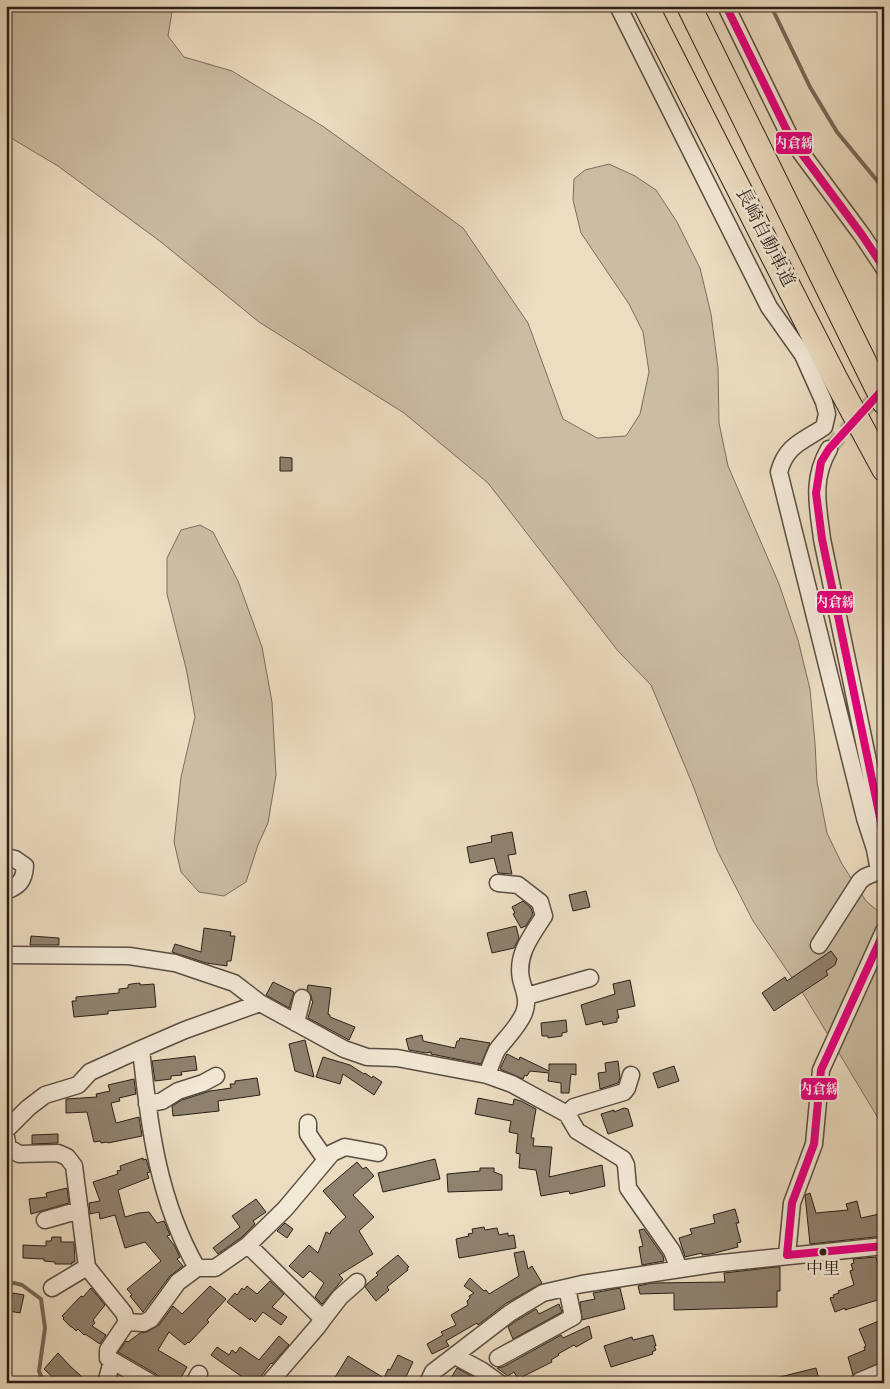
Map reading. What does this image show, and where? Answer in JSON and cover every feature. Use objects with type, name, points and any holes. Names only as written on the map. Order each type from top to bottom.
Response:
[{"type":"highway","name":"長崎自動車道","points":[[646,6],[884,469]]},
{"type":"highway","name":"長崎自動車道","points":[[689,6],[884,402]]},
{"type":"street","points":[[618,6],[769,307],[803,355],[824,402],[826,414],[824,427],[790,449],[782,461],[779,472],[865,818],[881,870],[860,881],[819,945]]},
{"type":"street","points":[[726,6],[791,139],[884,268]]},
{"type":"street","points":[[829,449],[821,462],[816,493],[822,539],[884,838]]},
{"type":"street","points":[[6,857],[14,859],[25,866],[24,877],[17,887],[6,891]]},
{"type":"street","points":[[487,1075],[497,1051],[509,1037],[525,1012],[527,996],[521,978],[524,947],[544,916],[540,902],[518,885],[498,883]]},
{"type":"street","points":[[787,1255],[792,1203],[814,1144],[821,1070],[884,931]]},
{"type":"street","points":[[6,955],[129,956],[175,963],[234,983],[260,1003],[344,1049],[367,1057],[397,1058],[487,1075],[512,1084],[567,1114],[577,1130],[623,1159],[626,1165],[628,1188],[672,1251],[679,1269]]},
{"type":"street","points":[[527,996],[590,978]]},
{"type":"street","points":[[296,1024],[302,998]]},
{"type":"street","points":[[6,1130],[28,1108],[46,1094],[78,1086],[90,1072],[185,1030],[260,1003]]},
{"type":"street","points":[[141,1049],[158,1168],[183,1244],[197,1268]]},
{"type":"street","points":[[148,1104],[162,1101],[178,1091],[203,1083],[216,1076]]},
{"type":"street","points":[[567,1114],[574,1107],[624,1092],[628,1088],[631,1076]]},
{"type":"street","points":[[308,1122],[308,1134],[326,1160]]},
{"type":"street","points":[[6,1137],[8,1147],[19,1154],[58,1153],[67,1157],[74,1166],[87,1267],[124,1314],[127,1322]]},
{"type":"street","points":[[127,1322],[143,1323],[151,1319],[178,1282],[197,1268],[215,1268],[248,1245],[285,1209],[332,1153],[345,1147],[378,1153]]},
{"type":"street","points":[[45,1220],[80,1210]]},
{"type":"street","points":[[248,1245],[322,1319]]},
{"type":"street","points":[[428,1383],[433,1372],[510,1314],[543,1293],[582,1284],[679,1269],[787,1255],[884,1246]]},
{"type":"street","points":[[52,1288],[87,1267]]},
{"type":"street","points":[[269,1383],[340,1297],[356,1282]]},
{"type":"street","points":[[498,1358],[573,1317],[567,1288]]},
{"type":"street","points":[[127,1322],[108,1350],[108,1358],[151,1383]]},
{"type":"street","points":[[455,1356],[481,1370],[499,1383]]},
{"type":"street","points":[[106,1383],[112,1361]]},
{"type":"street","points":[[860,1383],[860,1381],[884,1371]]},
{"type":"shaded area","points":[[6,6],[173,6],[168,36],[184,57],[232,71],[324,127],[463,228],[528,323],[563,419],[597,438],[626,436],[640,414],[649,372],[643,332],[629,304],[581,233],[573,200],[574,179],[585,170],[609,164],[635,176],[656,190],[677,222],[700,268],[711,314],[718,368],[719,423],[728,466],[779,584],[798,640],[810,689],[817,782],[827,833],[842,864],[866,901],[884,916],[884,1128],[804,995],[753,921],[717,850],[692,783],[651,685],[618,651],[488,483],[404,413],[259,322],[161,242],[58,166],[6,135]]},
{"type":"shaded area","points":[[200,525],[213,532],[238,581],[262,647],[272,702],[276,775],[268,823],[258,845],[246,882],[224,896],[199,892],[181,872],[174,842],[181,777],[195,717],[186,668],[167,594],[167,558],[181,530]]},
{"type":"building","points":[[280,457],[292,458],[292,471],[280,471]]},
{"type":"building","points":[[512,832],[516,854],[508,855],[512,874],[498,873],[494,858],[470,863],[467,847],[492,842],[491,836]]},
{"type":"building","points":[[586,891],[590,907],[573,911],[569,895]]},
{"type":"building","points":[[523,901],[531,908],[533,914],[526,926],[521,928],[513,914],[515,913],[512,907]]},
{"type":"building","points":[[516,926],[519,938],[514,948],[492,953],[487,933]]},
{"type":"building","points":[[204,928],[231,932],[230,936],[235,936],[231,961],[227,961],[227,966],[206,963],[172,952],[175,944],[201,952]]},
{"type":"building","points":[[31,936],[59,938],[59,945],[30,945]]},
{"type":"building","points":[[831,951],[837,959],[835,965],[826,971],[828,975],[774,1011],[762,993],[785,977],[787,981]]},
{"type":"building","points":[[630,980],[635,1006],[617,1010],[619,1018],[617,1018],[617,1022],[603,1025],[602,1021],[586,1025],[581,1005],[615,994],[613,984]]},
{"type":"building","points":[[273,982],[294,992],[289,1008],[266,995]]},
{"type":"building","points":[[140,983],[140,985],[154,984],[156,1007],[108,1011],[108,1014],[74,1017],[72,1001],[76,1001],[76,997],[119,993],[119,989],[128,988],[128,985],[131,984]]},
{"type":"building","points":[[308,985],[331,988],[328,1014],[330,1017],[355,1027],[349,1040],[308,1018],[313,1001],[307,990]]},
{"type":"building","points":[[566,1020],[567,1032],[562,1033],[562,1036],[548,1038],[548,1036],[542,1036],[541,1023]]},
{"type":"building","points":[[422,1035],[423,1041],[455,1048],[460,1038],[490,1043],[481,1064],[431,1054],[431,1052],[409,1050],[406,1039]]},
{"type":"building","points":[[305,1040],[314,1077],[295,1071],[289,1044]]},
{"type":"building","points":[[507,1054],[519,1060],[520,1057],[549,1071],[549,1064],[576,1064],[576,1075],[571,1074],[569,1093],[561,1093],[561,1083],[548,1081],[549,1073],[530,1071],[523,1079],[500,1069]]},
{"type":"building","points":[[195,1056],[197,1070],[181,1072],[182,1075],[171,1076],[171,1079],[155,1081],[152,1061]]},
{"type":"building","points":[[323,1057],[350,1065],[382,1082],[374,1095],[343,1074],[340,1084],[316,1077]]},
{"type":"building","points":[[618,1061],[620,1078],[618,1083],[600,1089],[598,1073],[606,1072],[605,1063]]},
{"type":"building","points":[[674,1066],[679,1081],[658,1088],[653,1073]]},
{"type":"building","points":[[257,1078],[260,1095],[218,1101],[219,1111],[173,1116],[172,1106],[182,1100],[210,1091],[231,1088],[230,1084],[235,1084],[235,1081]]},
{"type":"building","points":[[134,1079],[136,1094],[119,1098],[120,1101],[111,1103],[116,1123],[139,1117],[142,1136],[108,1143],[94,1142],[87,1112],[66,1113],[66,1099],[97,1097],[96,1094],[110,1091],[108,1085]]},
{"type":"building","points":[[478,1098],[513,1105],[514,1099],[536,1109],[531,1138],[534,1138],[533,1146],[552,1147],[549,1177],[602,1165],[605,1186],[570,1194],[569,1191],[541,1196],[536,1170],[519,1168],[520,1154],[516,1153],[518,1134],[509,1132],[511,1121],[475,1114]]},
{"type":"building","points":[[624,1108],[628,1109],[633,1126],[608,1134],[601,1114]]},
{"type":"building","points":[[58,1134],[58,1143],[32,1144],[32,1135]]},
{"type":"building","points":[[143,1158],[143,1160],[146,1159],[150,1172],[147,1173],[149,1178],[118,1190],[125,1217],[149,1212],[157,1223],[164,1221],[170,1235],[167,1236],[180,1257],[177,1259],[183,1266],[170,1276],[143,1312],[130,1296],[132,1295],[127,1289],[161,1261],[145,1242],[125,1248],[115,1215],[100,1219],[99,1212],[90,1214],[89,1203],[100,1201],[93,1182],[118,1174],[117,1171],[121,1170],[120,1166]]},
{"type":"building","points":[[435,1159],[440,1179],[383,1192],[378,1173]]},
{"type":"building","points":[[357,1162],[363,1169],[366,1167],[374,1176],[353,1195],[374,1217],[359,1231],[373,1254],[339,1275],[343,1279],[322,1304],[315,1297],[324,1283],[310,1271],[303,1278],[289,1266],[309,1245],[318,1253],[326,1232],[330,1234],[346,1217],[323,1191]]},
{"type":"building","points":[[480,1168],[494,1168],[494,1172],[502,1175],[502,1190],[448,1192],[447,1174],[480,1171]]},
{"type":"building","points":[[67,1188],[69,1203],[31,1214],[29,1199],[47,1197],[46,1193]]},
{"type":"building","points":[[810,1193],[816,1213],[848,1210],[846,1204],[857,1201],[861,1218],[884,1213],[884,1236],[810,1244],[805,1195]]},
{"type":"building","points":[[256,1199],[266,1212],[253,1221],[255,1224],[242,1237],[218,1254],[213,1248],[240,1227],[232,1216]]},
{"type":"building","points":[[735,1209],[739,1223],[736,1223],[741,1242],[737,1243],[738,1247],[711,1254],[702,1255],[702,1253],[685,1257],[679,1238],[692,1234],[690,1229],[715,1223],[713,1215]]},
{"type":"building","points":[[285,1223],[293,1229],[287,1238],[277,1231]]},
{"type":"building","points":[[484,1227],[485,1230],[497,1228],[499,1235],[508,1233],[508,1236],[514,1235],[516,1248],[459,1258],[456,1239],[469,1236],[468,1234],[473,1233],[472,1229]]},
{"type":"building","points":[[644,1229],[663,1256],[664,1261],[642,1265],[639,1247],[643,1246],[639,1230]]},
{"type":"building","points":[[52,1237],[61,1237],[61,1242],[74,1242],[75,1262],[72,1262],[72,1264],[55,1264],[55,1262],[44,1261],[44,1259],[23,1258],[23,1245],[46,1246],[46,1241],[51,1241]]},
{"type":"building","points":[[524,1251],[528,1269],[532,1266],[542,1283],[505,1304],[478,1325],[477,1323],[446,1341],[449,1346],[432,1354],[427,1344],[443,1335],[441,1332],[456,1325],[451,1315],[468,1305],[469,1296],[474,1293],[464,1286],[470,1278],[489,1294],[519,1276],[514,1253]]},
{"type":"building","points":[[398,1255],[409,1267],[407,1268],[408,1270],[387,1287],[389,1290],[376,1301],[365,1287],[378,1275],[376,1273]]},
{"type":"building","points":[[876,1257],[878,1264],[884,1262],[884,1298],[835,1312],[830,1298],[839,1293],[838,1291],[854,1285],[850,1271],[853,1270],[851,1264],[854,1263],[853,1259]]},
{"type":"building","points":[[780,1267],[780,1291],[777,1291],[777,1307],[674,1310],[674,1293],[640,1294],[638,1286],[652,1283],[725,1282],[724,1273]]},
{"type":"building","points":[[270,1281],[284,1294],[272,1307],[287,1317],[281,1325],[263,1312],[255,1322],[251,1318],[250,1320],[227,1302],[235,1293],[237,1295],[242,1288],[244,1290],[247,1286],[257,1294]]},
{"type":"building","points":[[210,1286],[226,1299],[207,1320],[209,1322],[185,1345],[169,1332],[158,1350],[187,1367],[178,1383],[169,1383],[118,1352],[126,1341],[128,1342],[140,1333],[147,1332],[159,1325],[173,1306],[182,1314]]},
{"type":"building","points":[[91,1288],[105,1305],[93,1320],[95,1323],[92,1326],[106,1335],[100,1344],[84,1335],[78,1329],[76,1331],[62,1316]]},
{"type":"building","points":[[620,1288],[625,1309],[582,1320],[580,1302],[595,1299],[593,1293]]},
{"type":"building","points":[[13,1293],[24,1295],[20,1313],[9,1311]]},
{"type":"building","points":[[559,1304],[562,1312],[513,1339],[508,1327],[536,1309],[539,1314]]},
{"type":"building","points":[[884,1319],[884,1361],[853,1375],[848,1357],[865,1350],[864,1347],[866,1346],[859,1329]]},
{"type":"building","points":[[589,1326],[592,1338],[576,1347],[574,1345],[558,1354],[551,1360],[552,1362],[518,1379],[514,1372],[508,1376],[497,1368],[503,1367],[561,1335],[563,1338]]},
{"type":"building","points":[[653,1335],[656,1350],[652,1352],[653,1354],[611,1367],[604,1346],[632,1337],[633,1340]]},
{"type":"building","points":[[279,1336],[289,1345],[271,1363],[256,1383],[251,1383],[211,1355],[217,1347],[229,1355],[232,1350],[236,1353],[240,1347],[259,1360]]},
{"type":"building","points":[[58,1353],[89,1383],[59,1383],[44,1369]]},
{"type":"building","points":[[398,1355],[413,1362],[403,1383],[341,1383],[334,1379],[348,1356],[384,1378]]},
{"type":"building","points":[[457,1368],[473,1377],[470,1383],[448,1383]]},
{"type":"building","points":[[816,1368],[820,1383],[773,1383],[772,1379]]},
{"type":"waterway","points":[[771,6],[810,87],[837,132],[884,189]]},
{"type":"waterway","points":[[6,1281],[22,1285],[41,1299],[45,1328],[39,1371],[44,1383]]},
{"type":"tunnel","points":[[829,449],[884,388]]},
{"type":"transit line","name":"内倉線","points":[[726,6],[791,139],[884,268]]},
{"type":"transit line","name":"内倉線","points":[[884,388],[829,449],[821,462],[816,493],[822,539],[884,837]]},
{"type":"transit line","name":"内倉線","points":[[787,1255],[792,1203],[814,1144],[821,1070],[884,932]]},
{"type":"transit line","name":"内倉線","points":[[787,1255],[884,1246]]},
{"type":"place","name":"中里","points":[[823,1252]]}]
